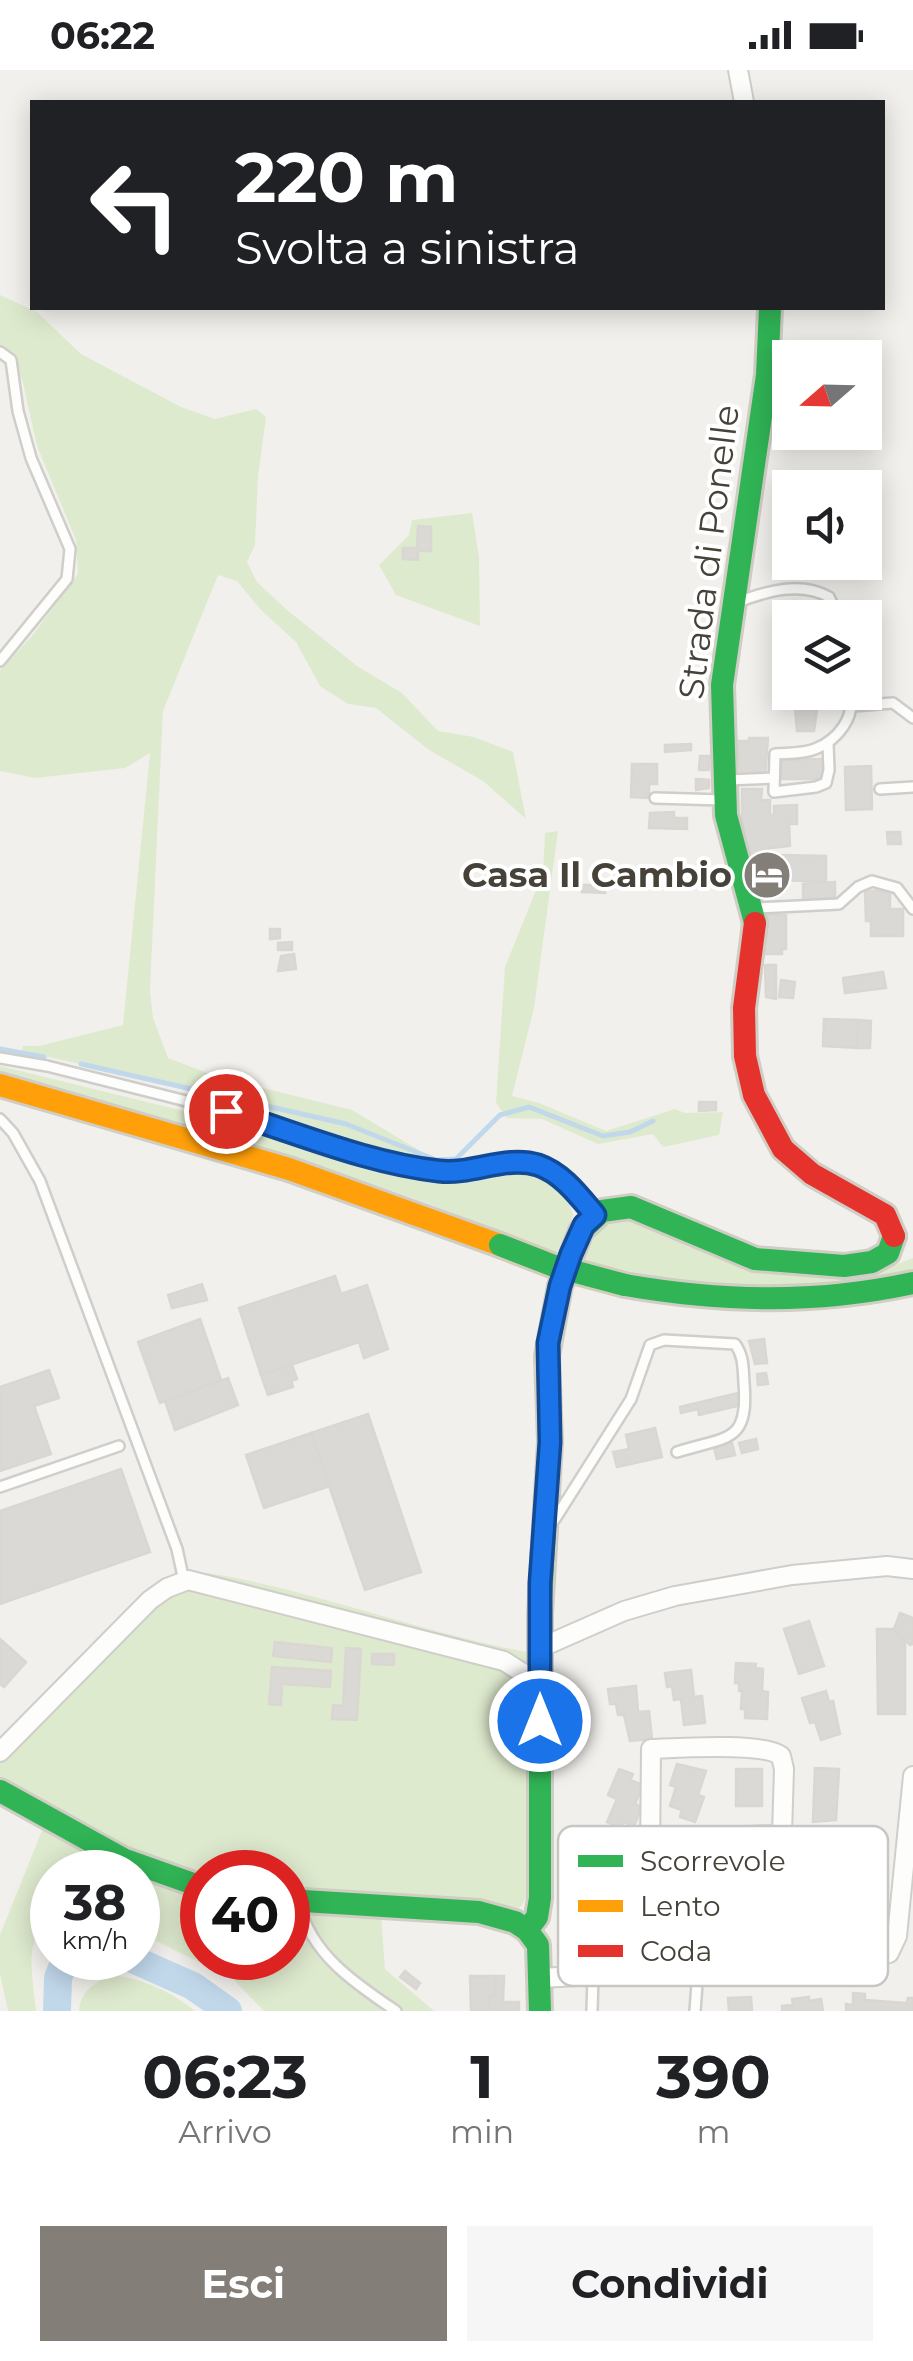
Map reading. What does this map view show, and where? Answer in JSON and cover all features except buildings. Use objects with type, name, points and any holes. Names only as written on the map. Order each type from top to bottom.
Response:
[{"type":"street","points":[[738,70],[744,100]]},
{"type":"street","name":"Strada di Ponelle","points":[[595,1215],[614,1207],[637,1209],[738,1254],[781,1263],[852,1266],[876,1261],[890,1250],[894,1235],[889,1220],[795,1162],[774,1136],[747,1074],[743,1031],[756,933],[754,908],[728,830],[722,685],[767,375],[770,310]]},
{"type":"street","points":[[0,1086],[276,1164],[402,1207],[554,1266],[624,1285],[699,1298],[766,1302],[844,1297],[913,1283]]},
{"type":"street","points":[[528,1930],[537,1917],[540,1898],[540,1648],[550,1442],[550,1329],[571,1254],[584,1225],[595,1215]]},
{"type":"street","points":[[540,1648],[614,1615],[675,1596],[792,1575],[887,1566],[913,1569]]},
{"type":"street","points":[[0,1752],[150,1600],[166,1588],[184,1582],[204,1582],[496,1659],[519,1668],[540,1684]]},
{"type":"street","points":[[651,1826],[651,1749],[722,1747],[773,1750],[783,1759],[781,1826]]},
{"type":"street","points":[[888,1952],[898,1936],[913,1776]]},
{"type":"street","points":[[0,1791],[116,1859],[180,1882]]},
{"type":"street","points":[[310,1902],[487,1913],[515,1922],[528,1930],[538,1945],[540,2011]]},
{"type":"street","points":[[541,1978],[558,1977]]},
{"type":"lane","points":[[0,352],[12,360],[18,412],[31,458],[70,550],[67,579],[0,661]]},
{"type":"lane","points":[[732,605],[773,590],[810,590],[831,600]]},
{"type":"lane","points":[[882,704],[892,703],[913,718]]},
{"type":"lane","points":[[828,742],[829,776],[824,785],[774,792],[774,754],[809,751],[828,742],[852,710]]},
{"type":"lane","points":[[655,798],[725,790],[774,778]]},
{"type":"lane","points":[[880,789],[913,787]]},
{"type":"lane","points":[[754,908],[840,904],[858,887],[872,881],[897,888],[913,909]]},
{"type":"lane","points":[[0,1058],[226,1111],[420,1168],[458,1172],[517,1163],[536,1165],[562,1180],[595,1215]]},
{"type":"lane","points":[[0,1119],[13,1133],[40,1181],[177,1549],[184,1582]]},
{"type":"lane","points":[[544,1539],[631,1399],[650,1345],[664,1340],[735,1344],[743,1364],[746,1408],[742,1426],[732,1435],[677,1452]]},
{"type":"lane","points":[[0,1486],[119,1446]]},
{"type":"lane","points":[[310,1933],[348,1976],[396,2011]]},
{"type":"lane","points":[[592,2011],[593,1986]]},
{"type":"lane","points":[[695,2011],[697,1986]]},
{"type":"green space","points":[[0,295],[37,312],[81,354],[181,407],[215,419],[256,409],[266,417],[255,545],[247,562],[257,582],[357,666],[402,693],[438,731],[474,737],[513,752],[526,819],[483,781],[429,750],[376,708],[348,704],[320,686],[296,642],[237,581],[218,575],[163,711],[150,989],[153,1018],[168,1058],[215,1076],[352,1110],[432,1158],[427,1162],[165,1083],[22,1051],[23,1046],[39,1046],[123,1025],[150,753],[125,768],[35,778],[0,771],[0,670],[32,636],[78,574],[76,540],[37,446],[22,379],[0,350]]},
{"type":"green space","points":[[472,513],[479,557],[480,626],[396,595],[379,565],[409,535],[412,520]]},
{"type":"green space","points":[[558,831],[534,1008],[512,1096],[606,1131],[675,1109],[685,1113],[723,1112],[719,1135],[663,1147],[653,1134],[598,1144],[542,1119],[507,1118],[496,1103],[505,967],[543,873],[545,833]]},
{"type":"green space","points":[[0,1066],[261,1130],[437,1182],[476,1181],[515,1172],[546,1179],[568,1198],[573,1216],[557,1253],[301,1159],[0,1073]]},
{"type":"green space","points":[[619,1217],[668,1231],[879,1271],[913,1258],[913,1269],[841,1285],[705,1286],[579,1261],[593,1230]]},
{"type":"green space","points":[[208,1573],[289,1590],[527,1652],[528,1893],[510,1915],[381,1914],[385,1969],[434,2011],[264,2011],[234,1980],[310,1980],[310,1850],[180,1850],[180,1953],[160,1943],[160,1850],[34,1850],[43,1828],[0,1800],[0,1761],[153,1609]]},
{"type":"green space","points":[[30,1860],[30,1980],[36,2011],[8,2011],[0,1974],[0,1935]]},
{"type":"green space","points":[[135,1980],[156,1987],[195,2011],[79,2011],[82,1998],[100,1981]]},
{"type":"waterway","points":[[0,1049],[44,1057]]},
{"type":"waterway","points":[[81,1064],[346,1124],[436,1160],[456,1159],[500,1115],[529,1107],[603,1136],[630,1132],[653,1121]]},
{"type":"waterway","points":[[160,1971],[193,1986],[228,2011]]},
{"type":"waterway","points":[[57,2011],[58,1980]]},
{"type":"traffic: fast","points":[[755,923],[726,815],[722,685],[767,375],[770,310]]},
{"type":"traffic: fast","points":[[527,1930],[537,1917],[540,1898],[540,1615],[550,1442],[547,1356],[560,1286],[581,1231],[602,1211],[631,1207],[755,1259],[844,1266],[872,1262],[888,1253],[894,1236]]},
{"type":"traffic: fast","points":[[500,1245],[554,1266],[625,1285]]},
{"type":"traffic: fast","points":[[625,1285],[698,1295],[769,1298],[841,1295],[913,1283]]},
{"type":"traffic: fast","points":[[0,1791],[123,1859],[180,1879]]},
{"type":"traffic: fast","points":[[310,1901],[479,1912],[515,1922],[538,1945],[540,2011]]},
{"type":"traffic: slow","points":[[0,1085],[289,1169],[500,1245]]},
{"type":"traffic: jam","points":[[755,923],[744,1008],[745,1056],[754,1095],[783,1149],[812,1174],[885,1215],[894,1236]]},
{"type":"place","name":"Casa Il Cambio","points":[[767,875]]},
{"type":"route","points":[[226,1111],[420,1168],[458,1172],[523,1162],[536,1165],[562,1180],[595,1215],[584,1225],[571,1254],[548,1343],[550,1442],[540,1583],[540,1721]]}]
